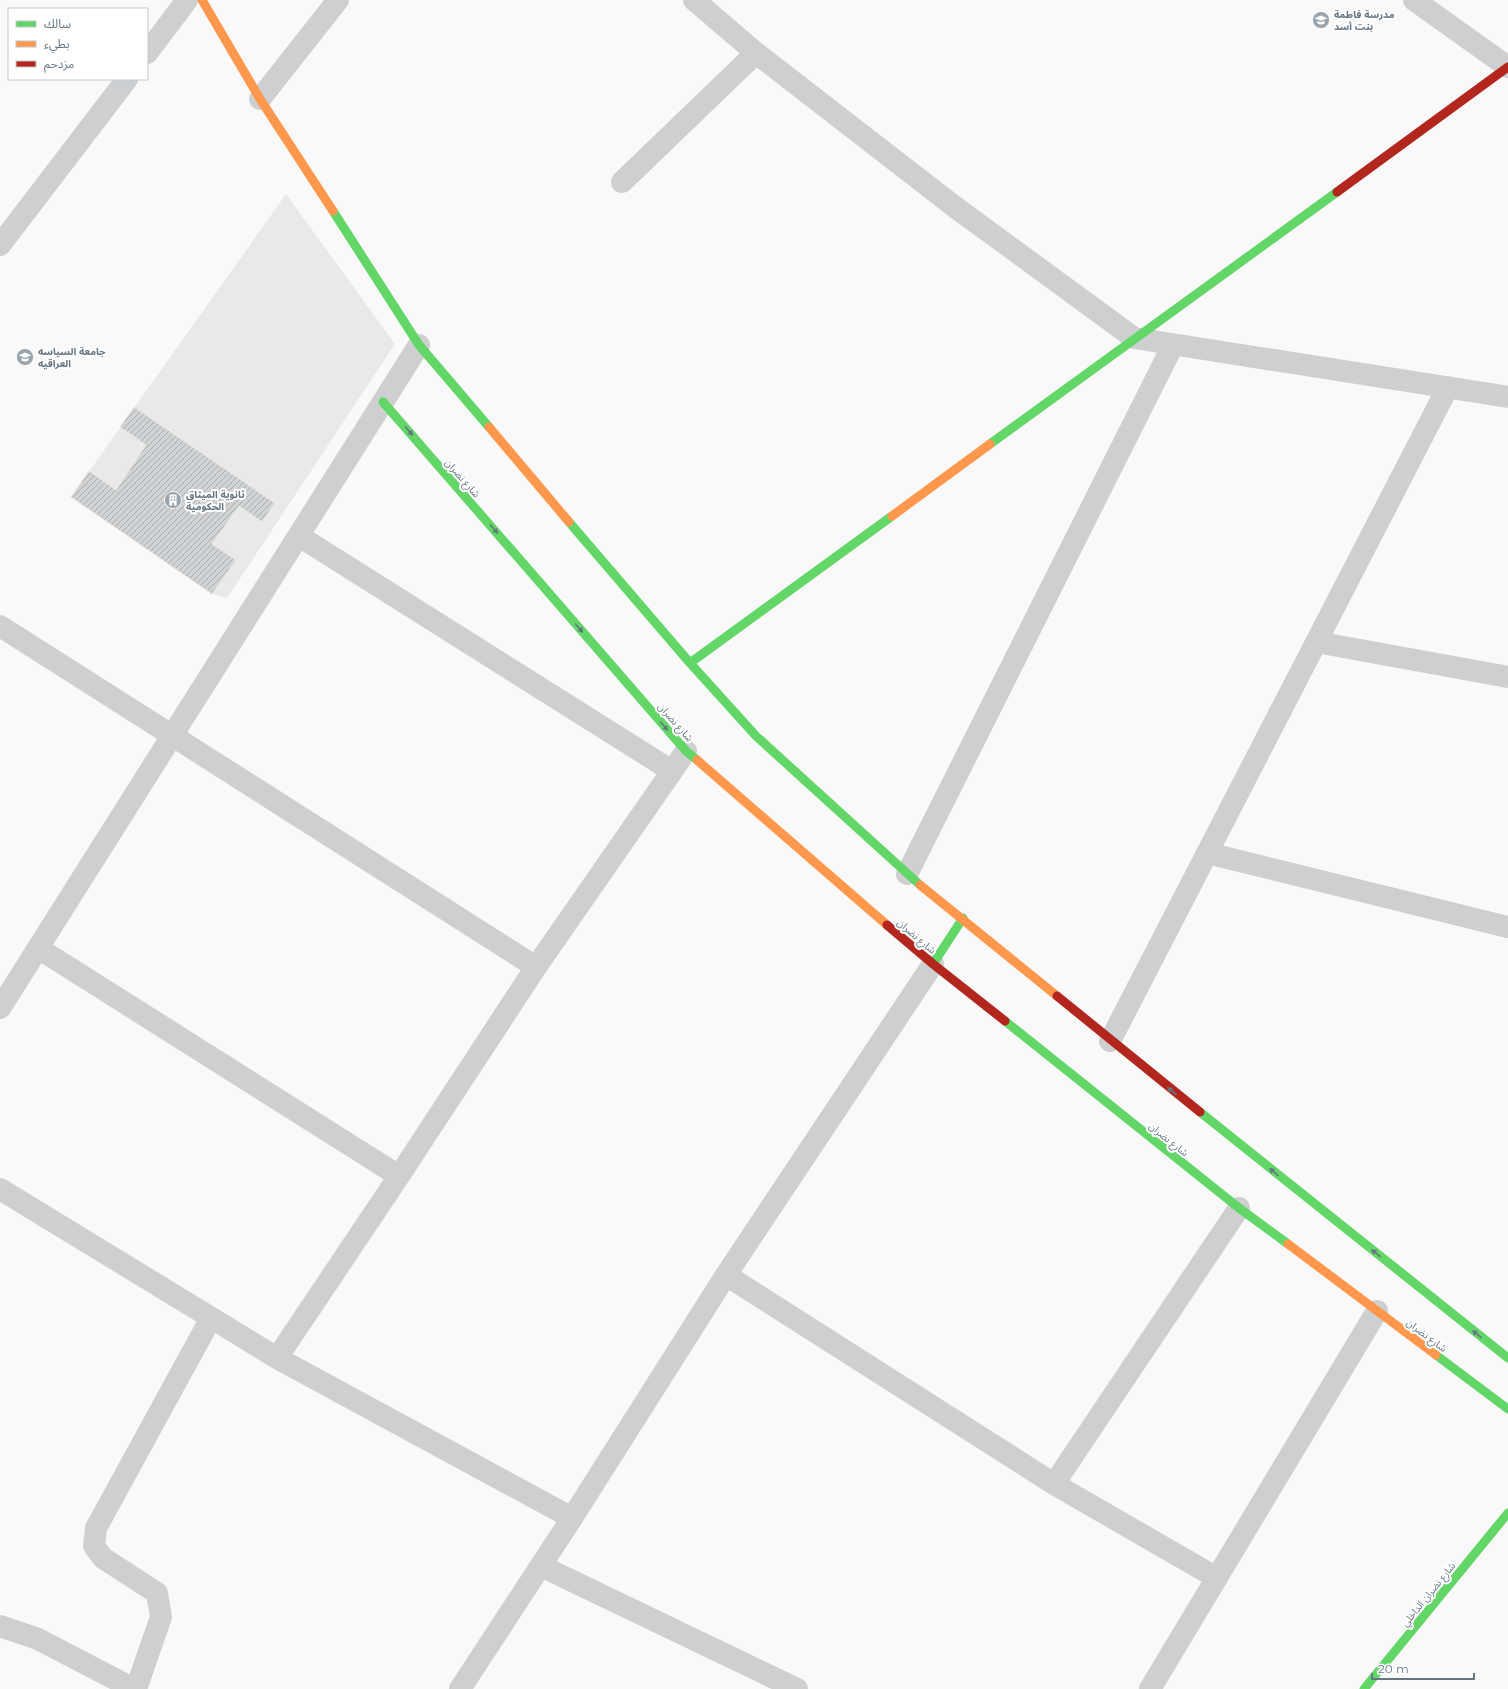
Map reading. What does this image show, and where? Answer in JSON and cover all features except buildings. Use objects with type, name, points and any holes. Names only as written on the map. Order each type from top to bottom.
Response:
[{"type":"street","points":[[148,52],[187,0]]},
{"type":"street","points":[[202,0],[260,99],[419,345],[690,663],[756,736],[907,874],[963,918],[1110,1042],[1508,1358]]},
{"type":"street","points":[[260,99],[338,0]]},
{"type":"street","points":[[694,0],[756,53],[954,208],[1134,338],[1508,397]]},
{"type":"street","points":[[690,663],[1134,338],[1508,67],[1414,0]]},
{"type":"street","points":[[622,182],[756,53]]},
{"type":"street","points":[[0,245],[126,80]]},
{"type":"street","points":[[0,1008],[419,345]]},
{"type":"street","points":[[907,874],[1173,345]]},
{"type":"street","points":[[1110,1042],[1448,388]]},
{"type":"street","name":"شارع نضران","points":[[383,402],[686,751],[933,964],[1239,1208],[1508,1409]]},
{"type":"street","points":[[299,536],[672,771]]},
{"type":"street","points":[[0,626],[536,967]]},
{"type":"street","points":[[1316,642],[1508,677]]},
{"type":"street","points":[[277,1358],[399,1176],[536,967],[686,751]]},
{"type":"street","points":[[1207,853],[1508,927]]},
{"type":"street","points":[[460,1689],[572,1518],[726,1275],[963,918]]},
{"type":"street","points":[[38,948],[399,1176]]},
{"type":"street","points":[[0,1189],[277,1358],[572,1518]]},
{"type":"street","points":[[1054,1484],[1239,1208]]},
{"type":"street","points":[[726,1275],[1054,1484],[1217,1578]]},
{"type":"street","points":[[1150,1689],[1377,1311]]},
{"type":"street","points":[[0,1626],[38,1639],[135,1689],[161,1617],[157,1593],[102,1558],[94,1546],[96,1528],[211,1318]]},
{"type":"street","name":"شارع نضران الداخلي","points":[[1364,1689],[1508,1513]]},
{"type":"street","points":[[541,1566],[797,1689]]},
{"type":"shaded area","points":[[286,194],[395,344],[227,598],[212,594],[71,497]]},
{"type":"traffic: fast","points":[[990,444],[1337,192]]},
{"type":"traffic: fast","points":[[333,211],[419,345],[489,427]]},
{"type":"traffic: fast","points":[[383,402],[686,751],[697,760]]},
{"type":"traffic: fast","points":[[690,663],[892,516]]},
{"type":"traffic: fast","points":[[569,522],[690,663],[756,736],[920,885]]},
{"type":"traffic: fast","points":[[933,964],[963,918]]},
{"type":"traffic: fast","points":[[1005,1021],[1239,1208],[1288,1244]]},
{"type":"traffic: fast","points":[[1200,1112],[1508,1358]]},
{"type":"traffic: fast","points":[[1436,1355],[1508,1409]]},
{"type":"traffic: fast","points":[[1364,1689],[1508,1513]]},
{"type":"traffic: slow","points":[[202,0],[260,99],[333,211]]},
{"type":"traffic: slow","points":[[489,427],[569,522]]},
{"type":"traffic: slow","points":[[892,516],[990,444]]},
{"type":"traffic: slow","points":[[697,760],[887,925]]},
{"type":"traffic: slow","points":[[920,885],[1057,996]]},
{"type":"traffic: slow","points":[[1288,1244],[1436,1355]]},
{"type":"traffic: jam","points":[[1337,192],[1508,67]]},
{"type":"traffic: jam","points":[[887,925],[933,964],[1005,1021]]},
{"type":"traffic: jam","points":[[1057,996],[1200,1112]]},
{"type":"place","name":"مدرسة فاطمة بنت أسد","points":[[1321,20]]},
{"type":"place","name":"جامعة السياسه العراقيه","points":[[25,357]]},
{"type":"place","name":"ثانوية الميثاق الحكومية","points":[[173,500]]}]
